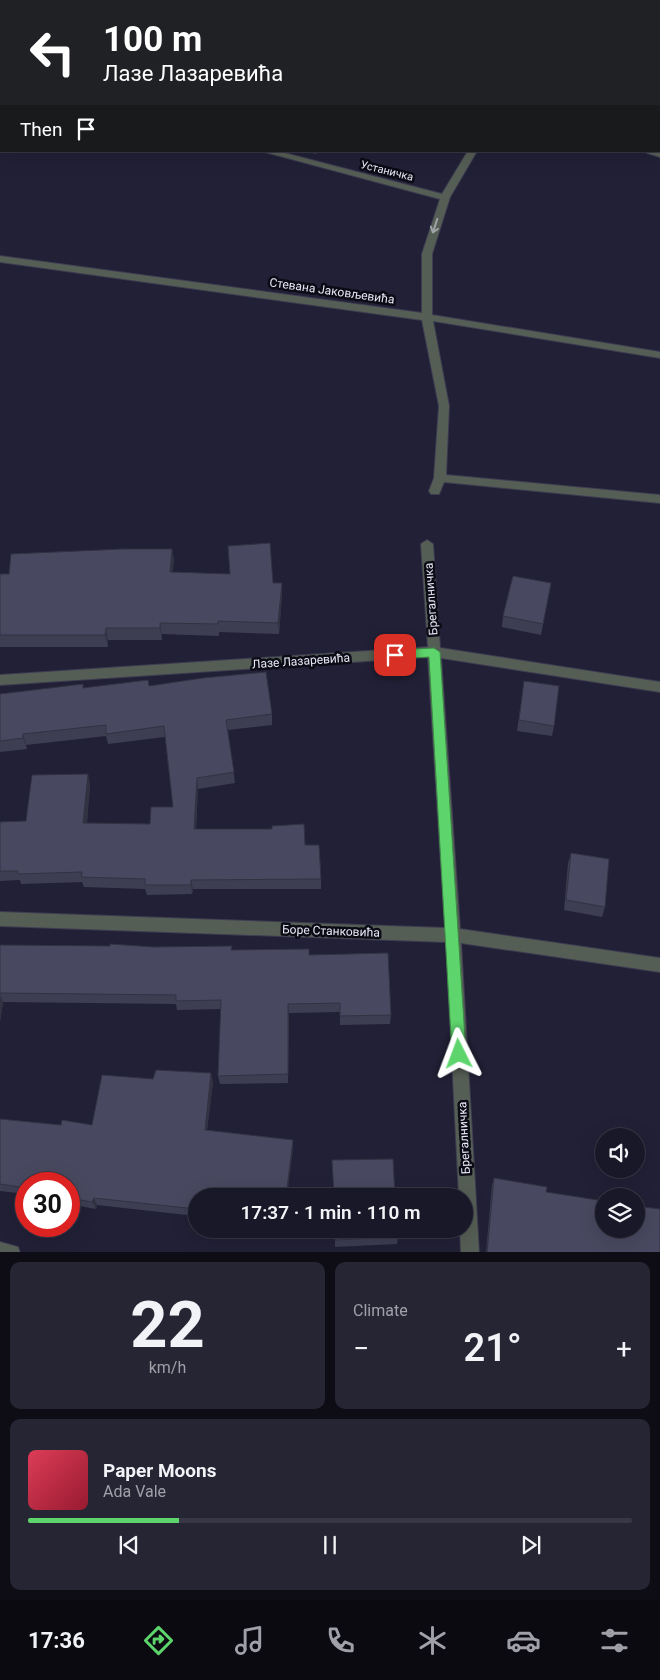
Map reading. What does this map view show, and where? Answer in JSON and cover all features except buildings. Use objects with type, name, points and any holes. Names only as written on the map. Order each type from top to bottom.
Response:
[{"type":"street","name":"Устаничка","points":[[269,152],[445,197]]},
{"type":"street","points":[[435,491],[440,478],[444,406],[427,317],[427,254],[445,197],[472,152]]},
{"type":"street","name":"Стевана Јаковљевића","points":[[0,259],[427,317],[660,355]]},
{"type":"street","points":[[440,478],[660,499]]},
{"type":"street","name":"Брегалничка","points":[[427,544],[453,935],[470,1252]]},
{"type":"street","name":"Лазе Лазаревића","points":[[0,680],[434,652],[660,687]]},
{"type":"street","name":"Боре Станковића","points":[[0,919],[453,935],[660,965]]},
{"type":"street","points":[[0,1251],[12,1252]]},
{"type":"route","points":[[395,655],[434,652],[459,1054]]}]
